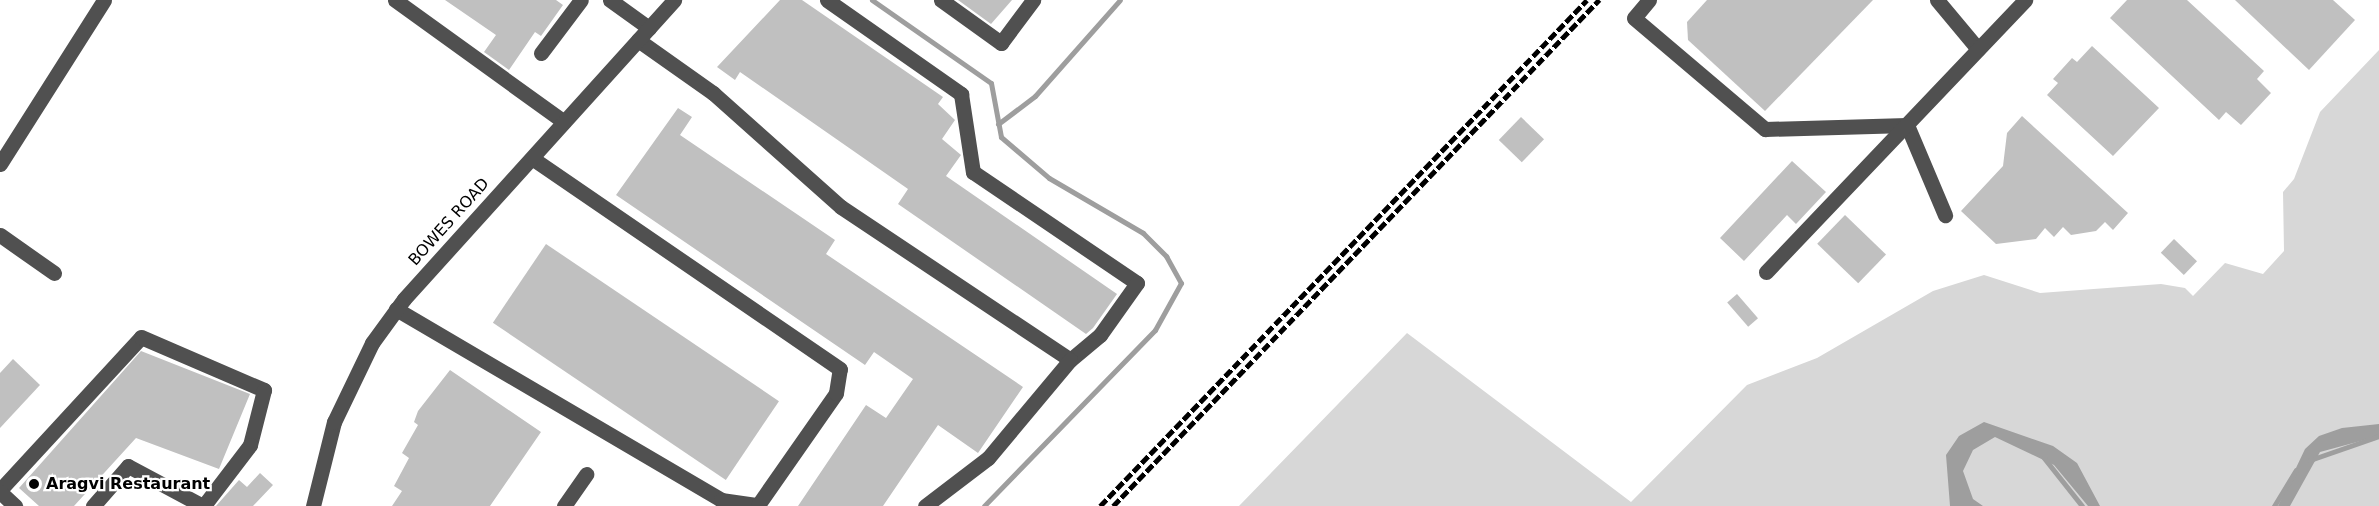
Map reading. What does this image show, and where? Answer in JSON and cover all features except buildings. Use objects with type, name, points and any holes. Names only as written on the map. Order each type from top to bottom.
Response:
[{"type":"street","points":[[0,164],[104,0]]},
{"type":"street","points":[[395,0],[564,122]]},
{"type":"street","points":[[540,53],[581,0]]},
{"type":"street","points":[[610,0],[649,28]]},
{"type":"street","name":"BOWES ROAD","points":[[314,506],[334,422],[372,343],[396,309],[674,0]]},
{"type":"street","points":[[827,0],[961,94],[973,172],[1137,283],[1100,335],[1070,360],[987,458],[925,506]]},
{"type":"street","points":[[941,0],[1001,43],[1033,0]]},
{"type":"street","points":[[1649,0],[1634,18],[1765,129],[1906,125]]},
{"type":"street","points":[[1937,0],[1978,49]]},
{"type":"street","points":[[1766,272],[2025,0]]},
{"type":"street","points":[[638,40],[714,93],[841,207],[1070,360]]},
{"type":"street","points":[[1906,125],[1945,215]]},
{"type":"street","points":[[396,309],[721,500],[759,505],[836,393],[840,369],[532,158]]},
{"type":"street","points":[[0,235],[54,273]]},
{"type":"street","points":[[15,506],[0,491],[141,337],[264,390],[250,445],[204,505],[128,466],[93,506]]},
{"type":"street","points":[[564,506],[586,474]]},
{"type":"shaded area","points":[[2379,50],[2379,506],[1239,506],[1407,333],[1631,502],[1747,385],[1817,358],[1933,291],[1984,275],[2040,293],[2161,284],[2185,288],[2193,296],[2225,263],[2263,274],[2284,251],[2283,192],[2294,179],[2320,112]]},
{"type":"shaded area","points":[[1984,422],[2053,446],[2077,463],[2100,506],[2088,506],[2054,465],[1995,437],[1973,450],[1963,471],[1973,499],[1983,506],[1950,506],[1946,455],[1959,436]]},
{"type":"shaded area","points":[[2379,424],[2379,436],[2320,452],[2290,506],[2278,506],[2305,449],[2319,436],[2342,428]]},
{"type":"waterway","points":[[872,0],[991,83],[1001,137],[1049,178],[1143,233],[1166,256],[1181,283],[1155,330],[984,506]]},
{"type":"waterway","points":[[998,124],[1035,96],[1120,0]]},
{"type":"waterway","points":[[2310,460],[2379,436]]},
{"type":"waterway","points":[[2044,458],[2082,506]]},
{"type":"waterway","points":[[2274,506],[2296,470]]},
{"type":"railway","points":[[1100,506],[1587,0]]},
{"type":"railway","points":[[1113,506],[1599,0]]},
{"type":"place","name":"Aragvi Restaurant","points":[[34,484]]}]
